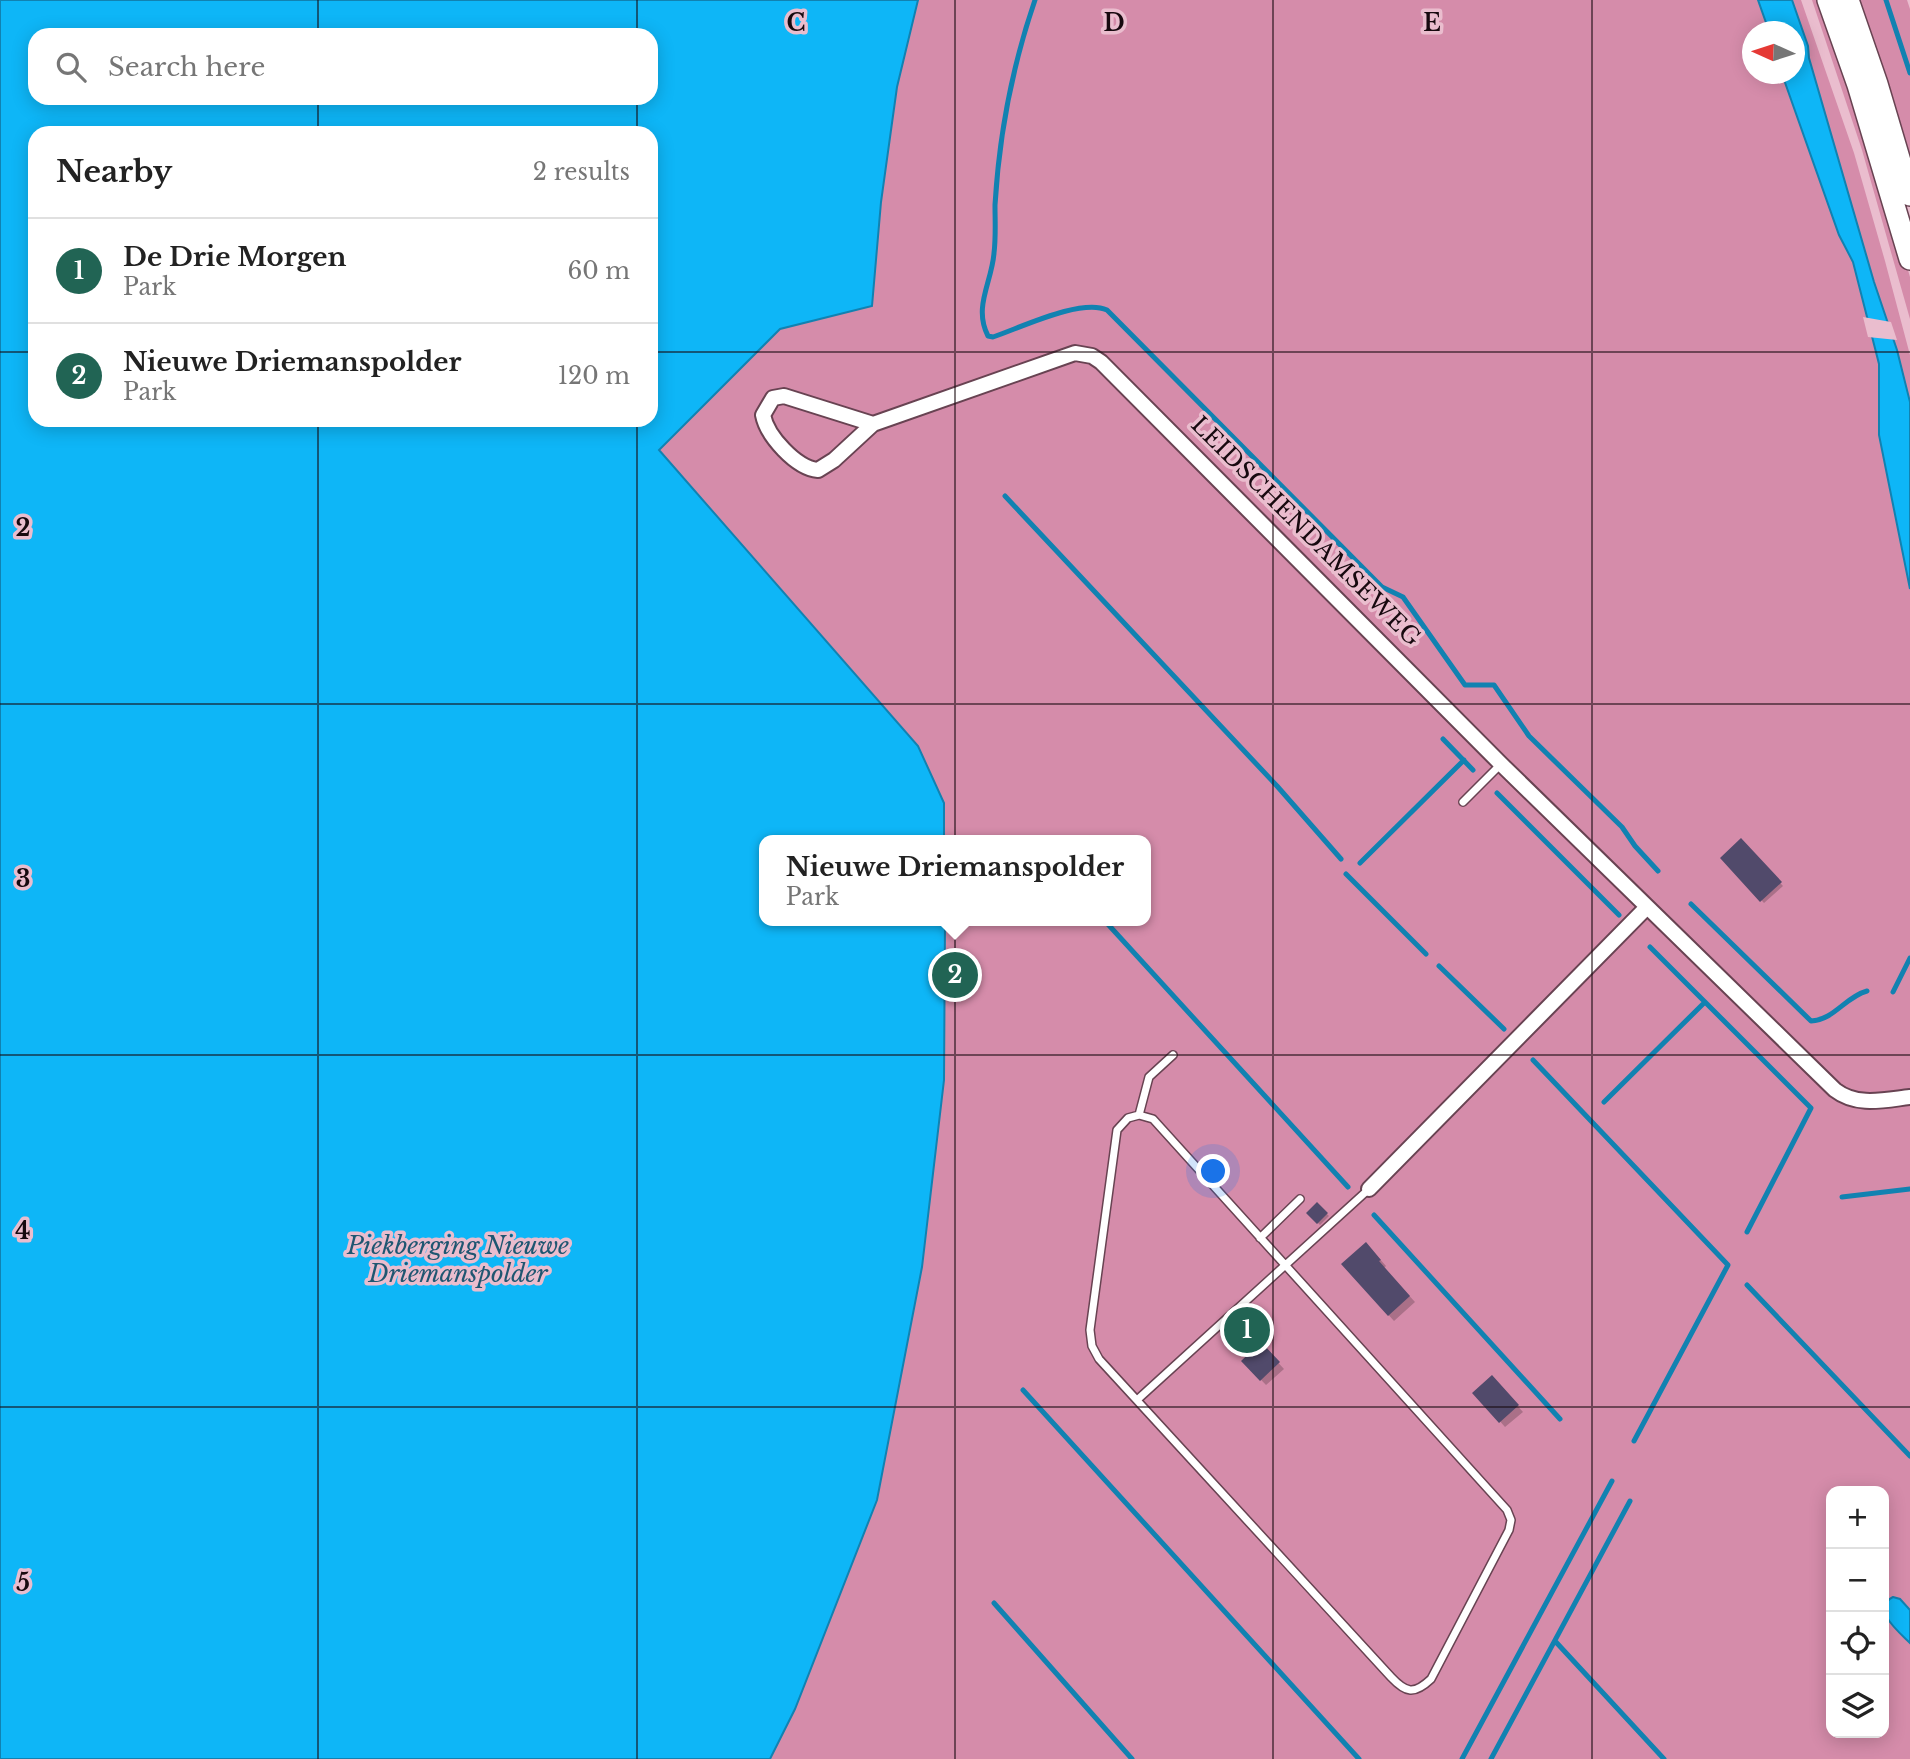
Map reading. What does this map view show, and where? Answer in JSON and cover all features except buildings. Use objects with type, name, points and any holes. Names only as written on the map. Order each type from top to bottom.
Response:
[{"type":"main road","points":[[1828,0],[1910,259]]},
{"type":"main road","points":[[1848,0],[1877,84],[1910,195]]},
{"type":"street","name":"LEIDSCHENDAMSEWEG","points":[[873,424],[784,396],[773,398],[763,415],[765,425],[799,465],[818,470],[834,460],[873,424],[1075,353],[1093,356],[1501,764],[1847,1098],[1863,1102],[1910,1097]]},
{"type":"street","points":[[1369,1189],[1647,907]]},
{"type":"lane","points":[[1463,803],[1501,764]]},
{"type":"lane","points":[[1139,1115],[1149,1077],[1172,1055]]},
{"type":"lane","points":[[1139,1115],[1153,1119],[1260,1238],[1507,1510],[1511,1520],[1509,1530],[1431,1679],[1421,1688],[1402,1688],[1391,1677],[1099,1359],[1092,1346],[1090,1330],[1117,1130],[1128,1118],[1139,1115]]},
{"type":"lane","points":[[1137,1400],[1369,1189]]},
{"type":"lane","points":[[1260,1238],[1300,1199]]},
{"type":"shaded area","points":[[0,0],[1778,0],[1785,21],[1742,21],[1742,84],[1805,82],[1910,459],[1910,1759],[0,1759]]},
{"type":"shaded area","points":[[1792,0],[1801,0],[1854,153],[1910,355],[1910,402],[1897,350],[1874,282],[1809,58],[1805,21],[1799,21]]},
{"type":"shaded area","points":[[1812,0],[1822,0],[1890,208],[1910,277],[1910,319],[1862,150]]},
{"type":"shaded area","points":[[1855,0],[1907,0],[1910,9],[1910,170]]},
{"type":"water","name":"Piekberging Nieuwe Driemanspolder","points":[[0,0],[918,0],[897,87],[881,202],[872,306],[780,329],[659,450],[918,746],[944,803],[944,835],[759,835],[759,926],[945,926],[944,1080],[922,1267],[877,1500],[795,1709],[770,1759],[0,1759]]},
{"type":"water","points":[[1758,0],[1792,0],[1799,21],[1765,21]]},
{"type":"water","points":[[1805,37],[1910,402],[1910,589],[1879,435],[1879,364],[1853,262],[1839,235],[1786,84],[1805,84]]},
{"type":"water","points":[[1893,1597],[1900,1599],[1910,1610],[1910,1643],[1889,1620],[1889,1600]]},
{"type":"pier","points":[[1863,317],[1891,322],[1897,340],[1868,337]]},
{"type":"waterway","points":[[1035,0],[1008,101],[1000,153],[993,264],[982,315],[988,336],[993,337],[1067,311],[1096,307],[1107,310],[1382,587],[1403,597],[1465,685],[1494,685],[1529,736],[1622,827],[1658,871]]},
{"type":"waterway","points":[[1886,0],[1910,73]]},
{"type":"waterway","points":[[1005,496],[1277,786],[1341,859]]},
{"type":"waterway","points":[[1443,739],[1473,770]]},
{"type":"waterway","points":[[1360,863],[1464,760]]},
{"type":"waterway","points":[[1497,793],[1619,915]]},
{"type":"waterway","points":[[1346,874],[1426,954]]},
{"type":"waterway","points":[[1691,904],[1811,1021],[1826,1017],[1852,998],[1867,991]]},
{"type":"waterway","points":[[1110,926],[1348,1187]]},
{"type":"waterway","points":[[1650,947],[1811,1108],[1747,1232]]},
{"type":"waterway","points":[[1893,992],[1910,958]]},
{"type":"waterway","points":[[1439,966],[1504,1029]]},
{"type":"waterway","points":[[1604,1102],[1705,1002]]},
{"type":"waterway","points":[[1533,1060],[1728,1265],[1634,1441]]},
{"type":"waterway","points":[[1842,1197],[1910,1189]]},
{"type":"waterway","points":[[1374,1215],[1560,1419]]},
{"type":"waterway","points":[[1747,1285],[1910,1456]]},
{"type":"waterway","points":[[1023,1390],[1359,1759]]},
{"type":"waterway","points":[[1462,1759],[1612,1481]]},
{"type":"waterway","points":[[1491,1759],[1630,1501]]},
{"type":"waterway","points":[[994,1603],[1132,1759]]},
{"type":"waterway","points":[[1555,1641],[1664,1759]]},
{"type":"place","name":"Nieuwe Driemanspolder","points":[[955,975]]},
{"type":"place","name":"De Drie Morgen","points":[[1247,1330]]}]
